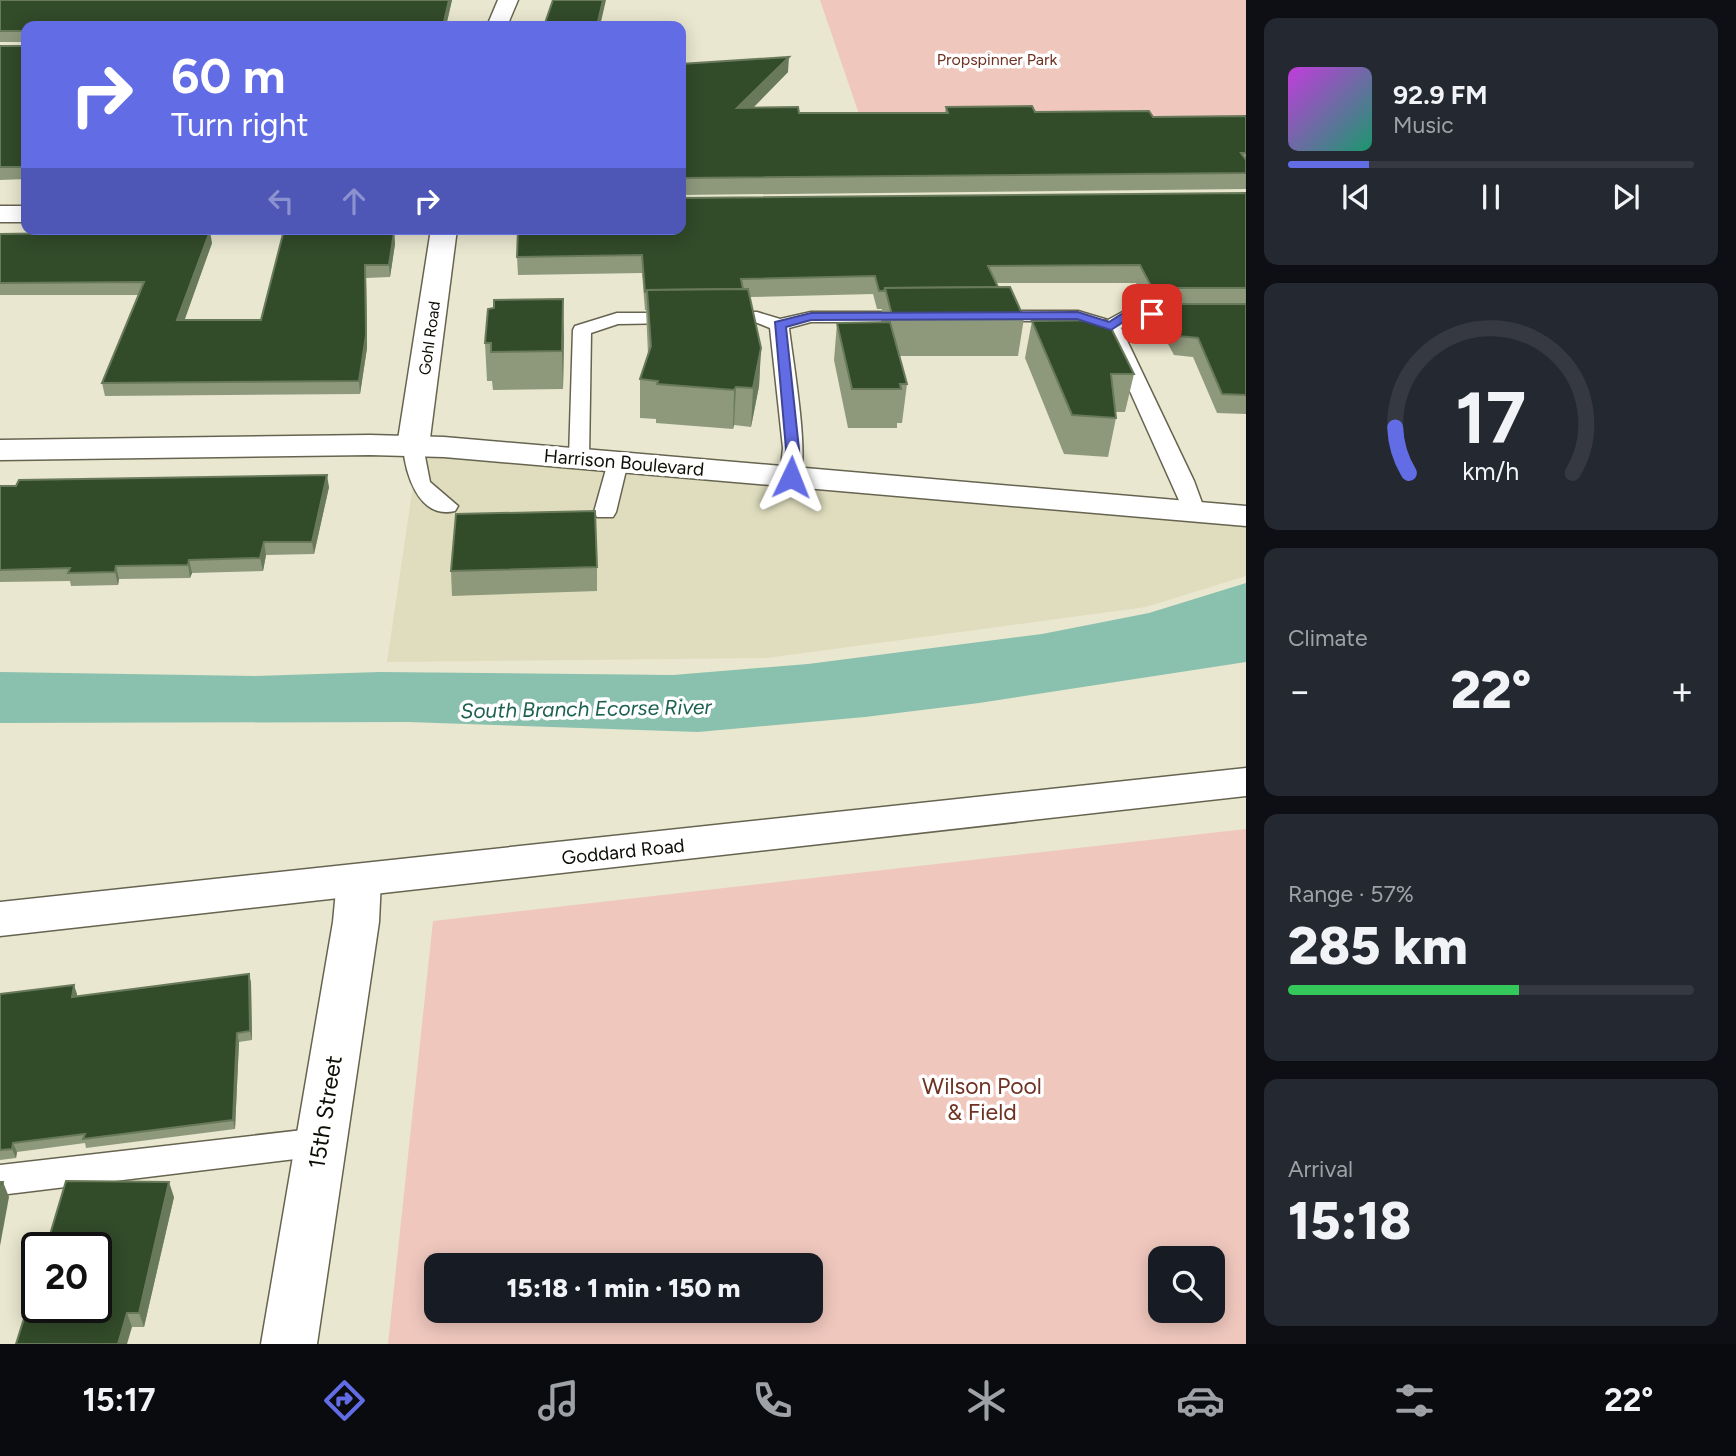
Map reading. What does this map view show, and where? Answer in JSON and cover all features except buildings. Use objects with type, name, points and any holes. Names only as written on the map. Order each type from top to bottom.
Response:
[{"type":"street","points":[[499,21],[508,0]]},
{"type":"street","points":[[0,214],[21,214]]},
{"type":"street","name":"Gohl Road","points":[[413,446],[443,235]]},
{"type":"street","name":"Harrison Boulevard","points":[[0,450],[413,446],[1246,516]]},
{"type":"street","name":"Goddard Road","points":[[0,919],[1246,782]]},
{"type":"street","name":"15th Street","points":[[289,1344],[356,922],[359,880]]},
{"type":"lane","points":[[1111,327],[1128,314],[1246,314]]},
{"type":"lane","points":[[579,458],[582,330],[617,319],[757,317],[779,324],[811,317],[931,316]]},
{"type":"lane","points":[[971,316],[1078,316],[1111,327],[1183,481],[1194,511]]},
{"type":"lane","points":[[779,324],[793,449],[791,477]]},
{"type":"lane","points":[[413,446],[415,471],[426,494],[447,506]]},
{"type":"lane","points":[[605,512],[618,462]]},
{"type":"lane","points":[[0,1180],[320,1142]]},
{"type":"shaded area","points":[[413,446],[1246,516],[1246,576],[1146,607],[767,658],[387,662],[415,472]]},
{"type":"green space","name":"Propspinner Park","points":[[820,0],[1246,0],[1246,116],[861,120]]},
{"type":"green space","name":"Wilson Pool & Field","points":[[1246,829],[1246,1344],[388,1344],[433,921]]},
{"type":"water","name":"South Branch Ecorse River","points":[[1246,583],[1246,662],[979,703],[865,717],[698,732],[408,722],[0,723],[0,672],[255,676],[380,672],[673,675],[808,664],[1042,634],[1149,613]]},
{"type":"route","points":[[791,477],[793,449],[779,324],[811,317],[1078,316],[1111,327],[1128,314],[1152,314]]}]
